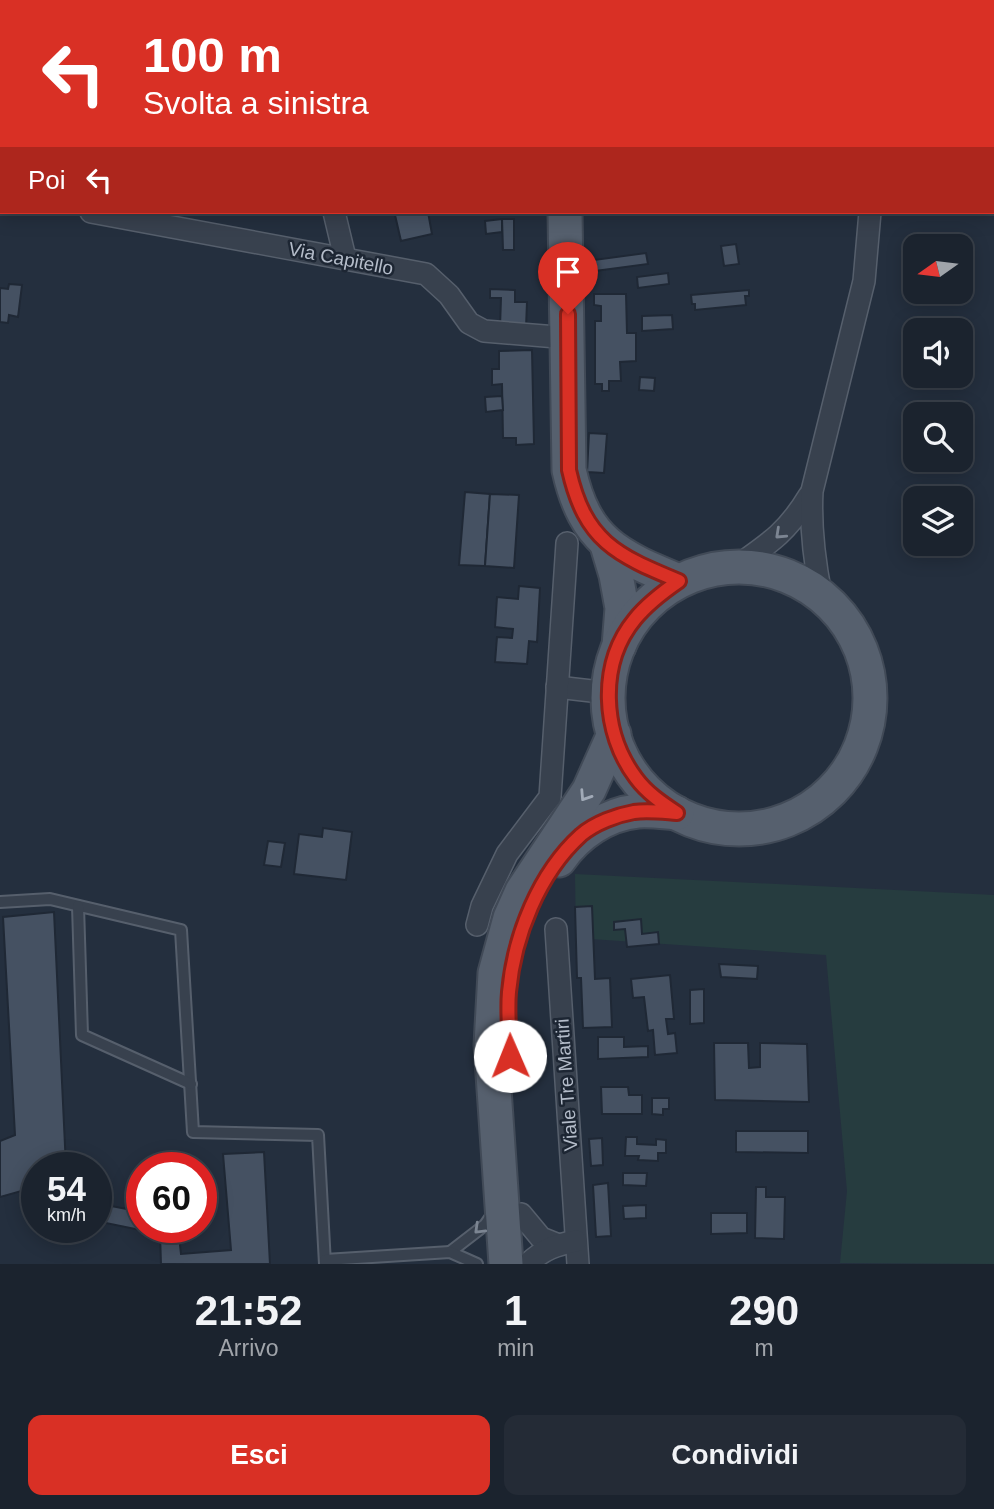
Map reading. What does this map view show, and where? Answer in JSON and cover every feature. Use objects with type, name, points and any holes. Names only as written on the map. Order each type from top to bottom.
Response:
[{"type":"main road","points":[[565,214],[569,470],[574,493],[584,514],[607,545],[616,575],[622,608],[618,648]]},
{"type":"main road","points":[[607,545],[632,560],[679,581]]},
{"type":"main road","points":[[737,566],[767,569],[795,579],[821,594],[850,626],[867,666],[870,688],[870,709],[859,751],[849,770],[835,787],[810,808],[782,822],[761,827],[718,827],[697,822],[677,813],[656,798],[637,780],[623,758],[614,734],[609,693],[611,670],[618,648],[633,621],[654,598],[679,581],[707,570],[737,566]]},
{"type":"main road","points":[[526,1264],[512,1207],[491,1045],[495,974],[502,944],[522,891],[589,790],[614,734]]},
{"type":"main road","points":[[506,1264],[512,1207],[509,994],[512,968],[524,928],[547,877],[564,852],[583,833],[616,817],[638,811],[677,813]]},
{"type":"street","name":"Via Capitello","points":[[101,214],[426,274],[449,295],[469,323],[484,331],[569,338]]},
{"type":"street","points":[[334,214],[345,258]]},
{"type":"street","points":[[821,594],[810,522],[812,491],[864,281],[870,214]]},
{"type":"street","points":[[737,566],[770,543],[794,521],[812,491]]},
{"type":"street","points":[[477,925],[482,906],[507,854],[550,797],[568,543]]},
{"type":"street","points":[[557,687],[609,693]]},
{"type":"street","name":"Viale Tre Martiri","points":[[556,929],[566,1243],[578,1264]]},
{"type":"street","points":[[512,1207],[541,1238],[566,1243]]},
{"type":"street","points":[[526,1264],[545,1250],[566,1243]]},
{"type":"lane","points":[[0,902],[50,899],[181,930],[193,1132],[318,1135],[325,1262],[450,1252],[477,1264]]},
{"type":"lane","points":[[78,906],[82,1035],[191,1084]]},
{"type":"lane","points":[[450,1252],[512,1207]]},
{"type":"green space","points":[[575,874],[994,895],[994,1264],[840,1263],[847,1191],[826,955],[576,938]]},
{"type":"building","points":[[428,214],[432,234],[401,241],[395,215]]},
{"type":"building","points":[[502,219],[502,232],[486,234],[485,221]]},
{"type":"building","points":[[502,219],[514,219],[514,250],[503,250]]},
{"type":"building","points":[[736,244],[739,264],[724,266],[721,246]]},
{"type":"building","points":[[646,253],[648,264],[580,273],[579,262]]},
{"type":"building","points":[[668,273],[669,284],[638,288],[637,277]]},
{"type":"building","points":[[9,284],[22,285],[18,317],[9,315],[8,323],[0,322],[0,288],[8,289]]},
{"type":"building","points":[[490,289],[515,290],[515,302],[527,302],[526,328],[500,327],[501,298],[490,298]]},
{"type":"building","points":[[749,290],[749,296],[745,296],[746,305],[695,310],[695,304],[692,304],[691,295]]},
{"type":"building","points":[[594,294],[626,294],[627,333],[636,333],[636,361],[620,362],[621,381],[609,381],[609,391],[602,391],[602,384],[595,384],[595,321],[601,321],[601,306],[594,305]]},
{"type":"building","points":[[672,315],[673,329],[642,331],[642,316]]},
{"type":"building","points":[[532,350],[534,444],[516,445],[516,438],[503,438],[502,384],[492,385],[492,369],[499,369],[499,351]]},
{"type":"building","points":[[640,377],[655,378],[654,391],[639,390]]},
{"type":"building","points":[[502,396],[503,410],[486,412],[485,397]]},
{"type":"building","points":[[589,433],[607,434],[604,473],[587,472]]},
{"type":"building","points":[[465,492],[490,494],[485,566],[459,565]]},
{"type":"building","points":[[490,494],[519,495],[514,568],[485,566]]},
{"type":"building","points":[[519,586],[540,588],[537,642],[529,641],[527,664],[495,662],[497,637],[512,638],[513,629],[495,627],[497,597],[518,599]]},
{"type":"building","points":[[323,828],[352,832],[346,880],[294,874],[299,834],[322,837]]},
{"type":"building","points":[[268,841],[285,843],[281,867],[264,865]]},
{"type":"building","points":[[592,906],[595,979],[610,978],[612,1027],[583,1028],[581,978],[577,978],[575,907]]},
{"type":"building","points":[[54,912],[65,1152],[21,1152],[21,1191],[0,1197],[0,1141],[15,1135],[3,917]]},
{"type":"building","points":[[641,919],[642,934],[658,932],[659,944],[627,947],[625,929],[614,930],[614,922]]},
{"type":"building","points":[[719,964],[758,966],[757,979],[721,977]]},
{"type":"building","points":[[670,975],[674,1019],[666,1019],[668,1034],[675,1033],[677,1053],[655,1055],[653,1030],[648,1031],[644,997],[633,998],[631,979]]},
{"type":"building","points":[[704,989],[704,1023],[690,1024],[690,990]]},
{"type":"building","points":[[598,1037],[624,1037],[624,1047],[648,1046],[648,1057],[598,1059]]},
{"type":"building","points":[[714,1043],[748,1043],[749,1068],[760,1067],[760,1043],[807,1044],[809,1102],[715,1100]]},
{"type":"building","points":[[601,1087],[628,1087],[629,1095],[642,1095],[642,1114],[602,1114]]},
{"type":"building","points":[[652,1098],[669,1098],[669,1109],[663,1109],[663,1115],[652,1114]]},
{"type":"building","points":[[736,1131],[808,1131],[808,1153],[736,1152]]},
{"type":"building","points":[[626,1137],[637,1137],[637,1144],[656,1145],[656,1139],[666,1140],[666,1153],[658,1153],[658,1161],[625,1156]]},
{"type":"building","points":[[602,1138],[603,1165],[591,1166],[589,1139]]},
{"type":"building","points":[[264,1152],[270,1264],[161,1264],[160,1243],[180,1243],[181,1254],[231,1250],[223,1154]]},
{"type":"building","points":[[623,1173],[647,1173],[646,1186],[623,1185]]},
{"type":"building","points":[[608,1183],[611,1236],[596,1237],[593,1185]]},
{"type":"building","points":[[756,1187],[766,1187],[766,1197],[785,1197],[784,1239],[755,1238]]},
{"type":"building","points":[[646,1205],[646,1218],[624,1219],[623,1206]]},
{"type":"building","points":[[112,1206],[126,1209],[126,1227],[112,1224]]},
{"type":"building","points":[[711,1213],[747,1213],[747,1233],[711,1234]]},
{"type":"route","points":[[510,1056],[509,994],[512,968],[532,906],[564,852],[583,833],[616,817],[638,811],[677,813],[637,780],[623,758],[614,734],[609,693],[611,670],[618,648],[633,621],[654,598],[679,581],[632,560],[607,545],[593,530],[574,493],[569,470],[568,314]]}]
